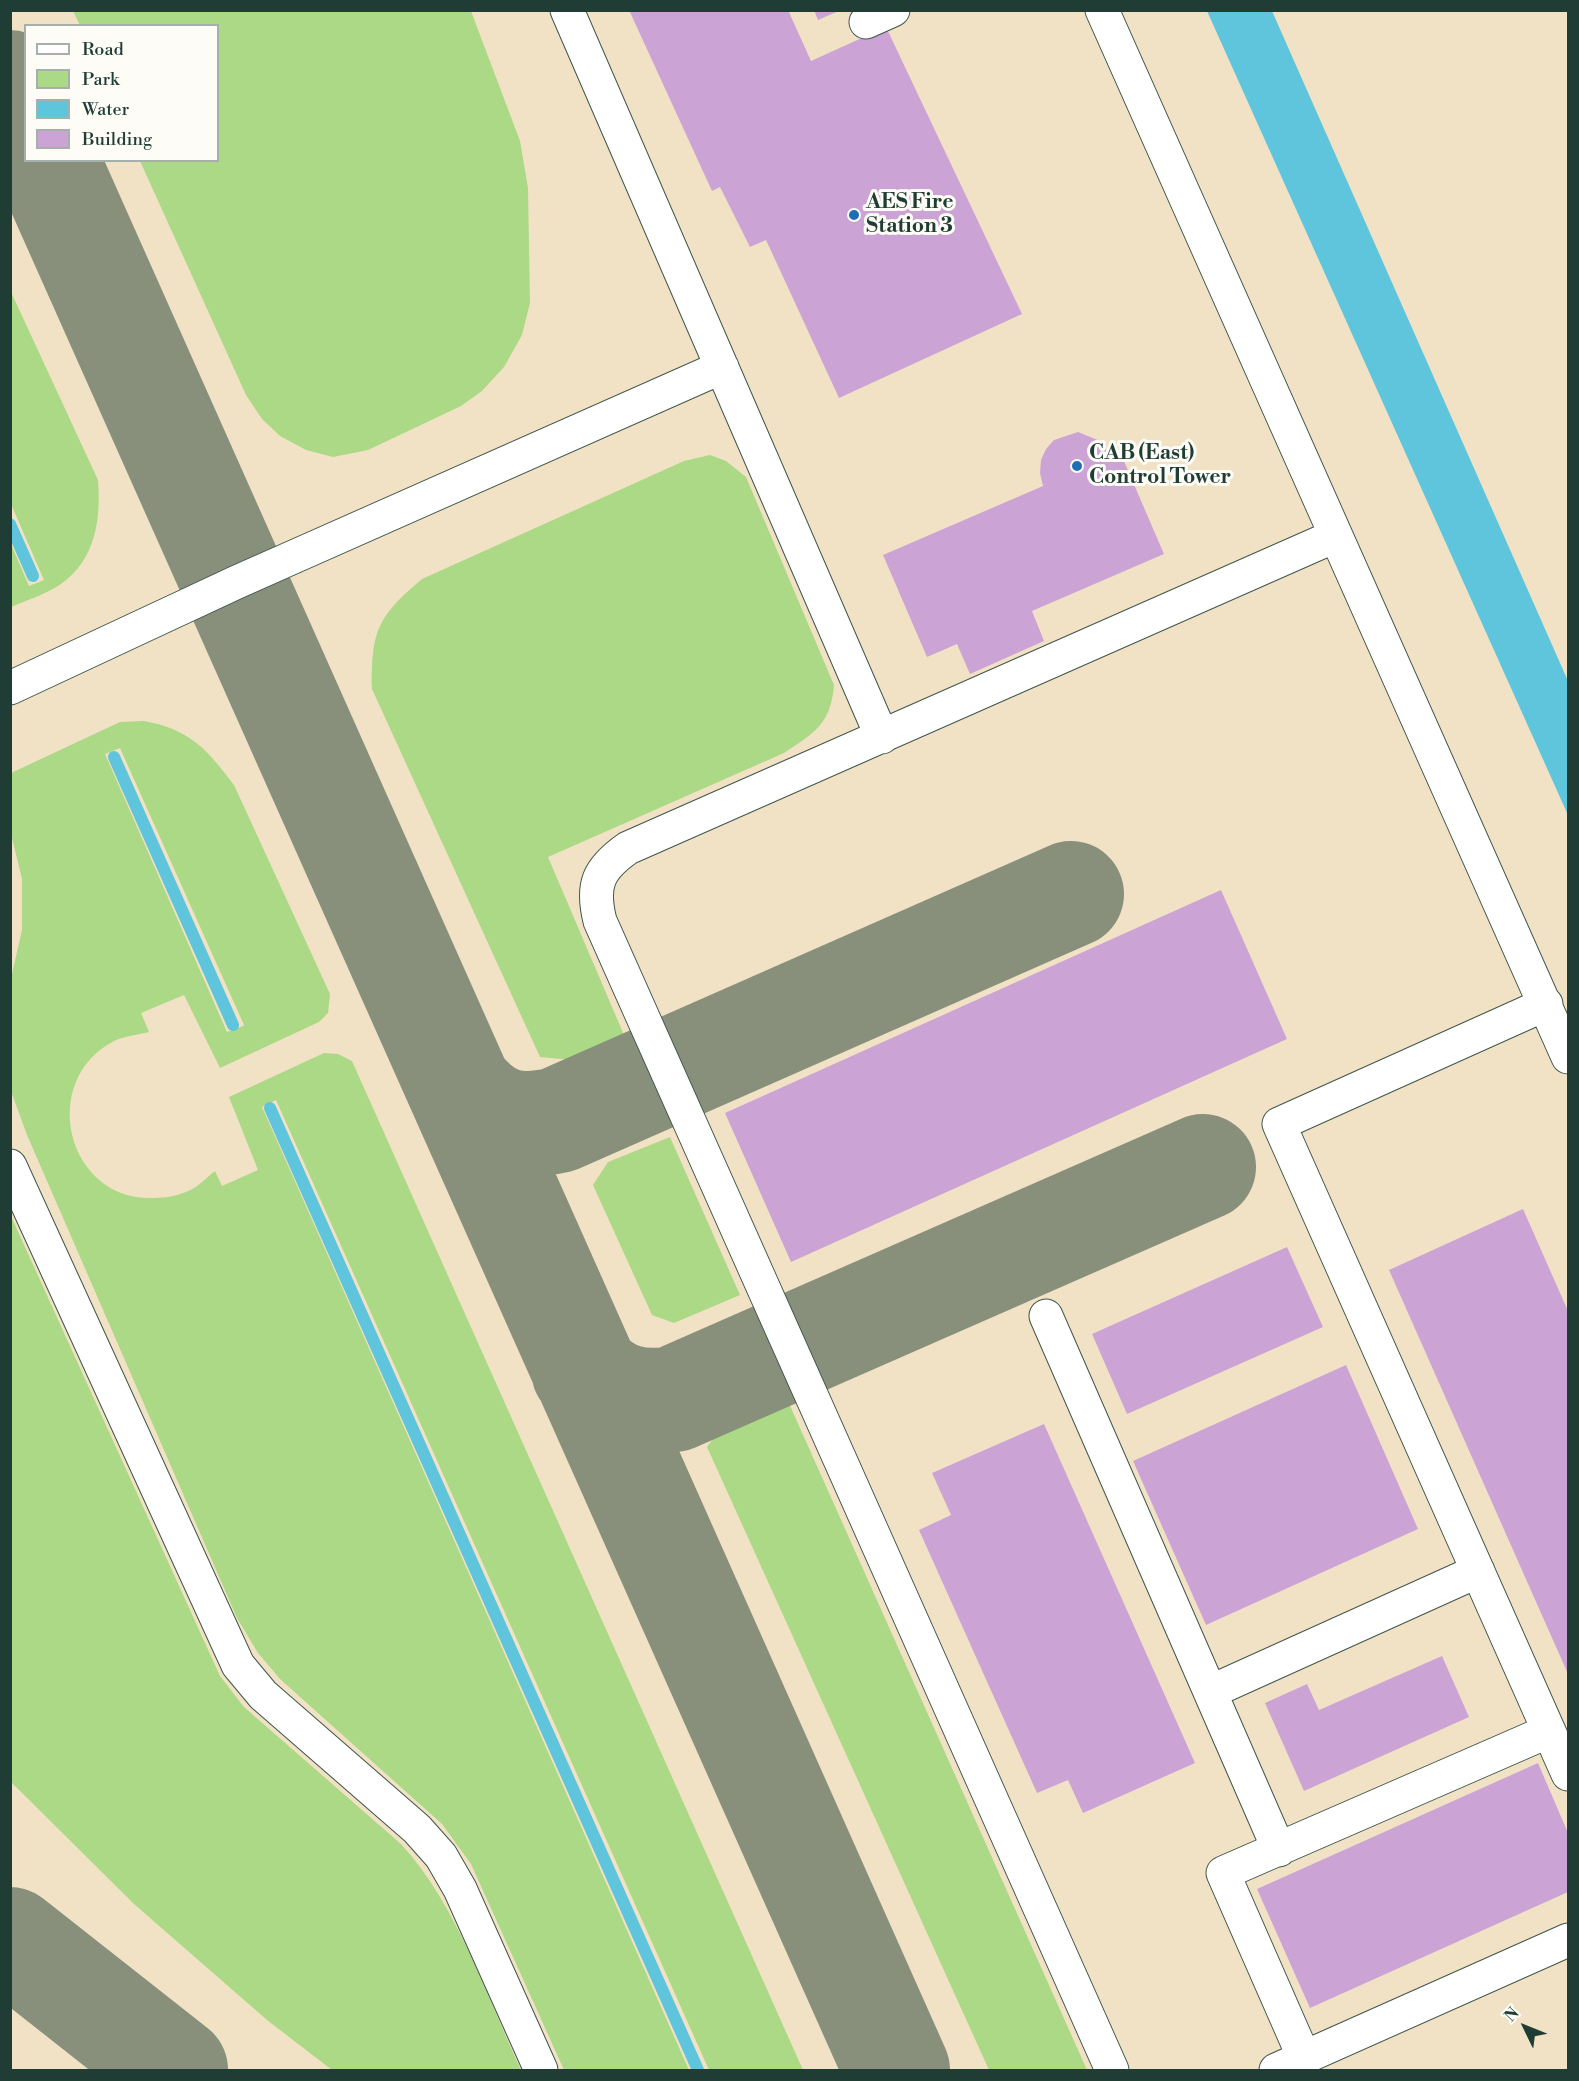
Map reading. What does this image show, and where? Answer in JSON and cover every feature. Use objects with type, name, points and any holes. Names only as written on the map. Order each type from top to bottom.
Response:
[{"type":"lane","points":[[567,10],[882,738]]},
{"type":"lane","points":[[1102,10],[1569,1057]]},
{"type":"lane","points":[[10,688],[237,582],[722,367]]},
{"type":"lane","points":[[1112,2070],[605,932],[595,900],[599,878],[609,861],[628,848],[882,738],[1335,536]]},
{"type":"lane","points":[[1546,1004],[1279,1124],[1569,1774]]},
{"type":"lane","points":[[10,1166],[238,1665],[263,1695],[417,1829],[441,1856],[460,1889],[541,2070]]},
{"type":"lane","points":[[1046,1316],[1279,1850]]},
{"type":"lane","points":[[1210,1692],[1478,1571]]},
{"type":"lane","points":[[1302,2053],[1223,1874],[1549,1731]]},
{"type":"lane","points":[[1276,2070],[1569,1940]]},
{"type":"green space","points":[[73,11],[471,11],[520,141],[528,188],[530,303],[522,335],[504,367],[482,391],[461,406],[368,450],[333,457],[306,450],[280,436],[262,419],[246,395],[140,162],[219,162],[219,24],[80,24]]},
{"type":"green space","points":[[11,292],[98,480],[99,495],[94,537],[82,563],[73,574],[55,588],[11,607],[11,544],[29,586],[44,580],[11,504]]},
{"type":"green space","points":[[710,455],[726,461],[746,477],[834,685],[829,709],[825,718],[812,733],[784,753],[548,857],[624,1035],[572,1060],[540,1057],[372,689],[373,653],[376,638],[380,626],[395,604],[422,579],[684,461]]},
{"type":"green space","points":[[144,721],[173,729],[206,751],[224,772],[234,785],[330,994],[328,1013],[319,1022],[220,1068],[184,995],[141,1013],[149,1032],[114,1041],[90,1059],[76,1083],[70,1109],[72,1136],[83,1161],[100,1181],[124,1194],[154,1198],[174,1196],[194,1188],[215,1171],[222,1186],[258,1170],[229,1097],[324,1053],[338,1054],[352,1061],[803,2070],[709,2070],[276,1100],[262,1107],[689,2070],[564,2070],[471,1864],[442,1824],[280,1679],[258,1653],[237,1618],[27,1135],[11,1091],[11,978],[22,930],[22,879],[11,834],[11,773],[120,722]],"holes":[[[120,748],[244,1025],[227,1032],[105,754]]]},
{"type":"green space","points":[[670,1137],[740,1295],[674,1323],[652,1315],[593,1185],[608,1162]]},
{"type":"green space","points":[[10,1214],[220,1676],[244,1707],[401,1844],[421,1868],[454,1922],[469,1952],[521,2070],[332,2070],[267,2020],[134,1904],[11,1782]]},
{"type":"green space","points":[[787,1399],[1087,2070],[989,2070],[707,1447],[720,1429]]},
{"type":"water","points":[[1207,11],[1272,11],[1568,681],[1568,815]]},
{"type":"building","name":"AES Fire Station 3","points":[[629,10],[788,10],[811,61],[886,27],[1022,314],[839,398],[766,240],[750,247],[720,187],[712,191]]},
{"type":"building","points":[[814,10],[841,10],[818,20]]},
{"type":"building","points":[[1078,432],[1100,441],[1111,456],[1120,452],[1164,554],[1032,611],[1044,641],[970,674],[957,644],[927,657],[883,555],[1043,486],[1040,473],[1041,460],[1046,449],[1054,440]]},
{"type":"building","points":[[1221,890],[1287,1039],[791,1262],[725,1113]]},
{"type":"building","points":[[1523,1209],[1568,1311],[1568,1674],[1389,1270]]},
{"type":"building","points":[[1287,1247],[1323,1327],[1127,1414],[1092,1334]]},
{"type":"building","points":[[1346,1365],[1418,1529],[1206,1625],[1133,1461]]},
{"type":"building","points":[[1044,1424],[1195,1763],[1083,1813],[1068,1780],[1037,1793],[919,1530],[951,1515],[932,1473]]},
{"type":"building","points":[[1442,1656],[1469,1717],[1304,1791],[1265,1703],[1307,1684],[1319,1710]]},
{"type":"building","points":[[1538,1763],[1568,1833],[1568,1892],[1310,2008],[1257,1889]]},
{"type":"waterway","points":[[10,524],[33,576]]},
{"type":"waterway","points":[[114,757],[233,1025]]},
{"type":"waterway","points":[[270,1108],[698,2070]]},
{"type":"taxiway","points":[[10,83],[24,112]]},
{"type":"taxiway","points":[[47,162],[367,876],[897,2070]]},
{"type":"taxiway","points":[[459,1087],[480,1108],[502,1120],[528,1124],[558,1120],[1071,894]]},
{"type":"taxiway","points":[[584,1370],[603,1387],[624,1397],[648,1401],[674,1399],[1203,1167]]},
{"type":"taxiway","points":[[10,1940],[175,2070]]},
{"type":"place","name":"AES Fire Station 3","points":[[854,215]]},
{"type":"place","name":"CAB (East) Control Tower","points":[[1077,466]]}]
